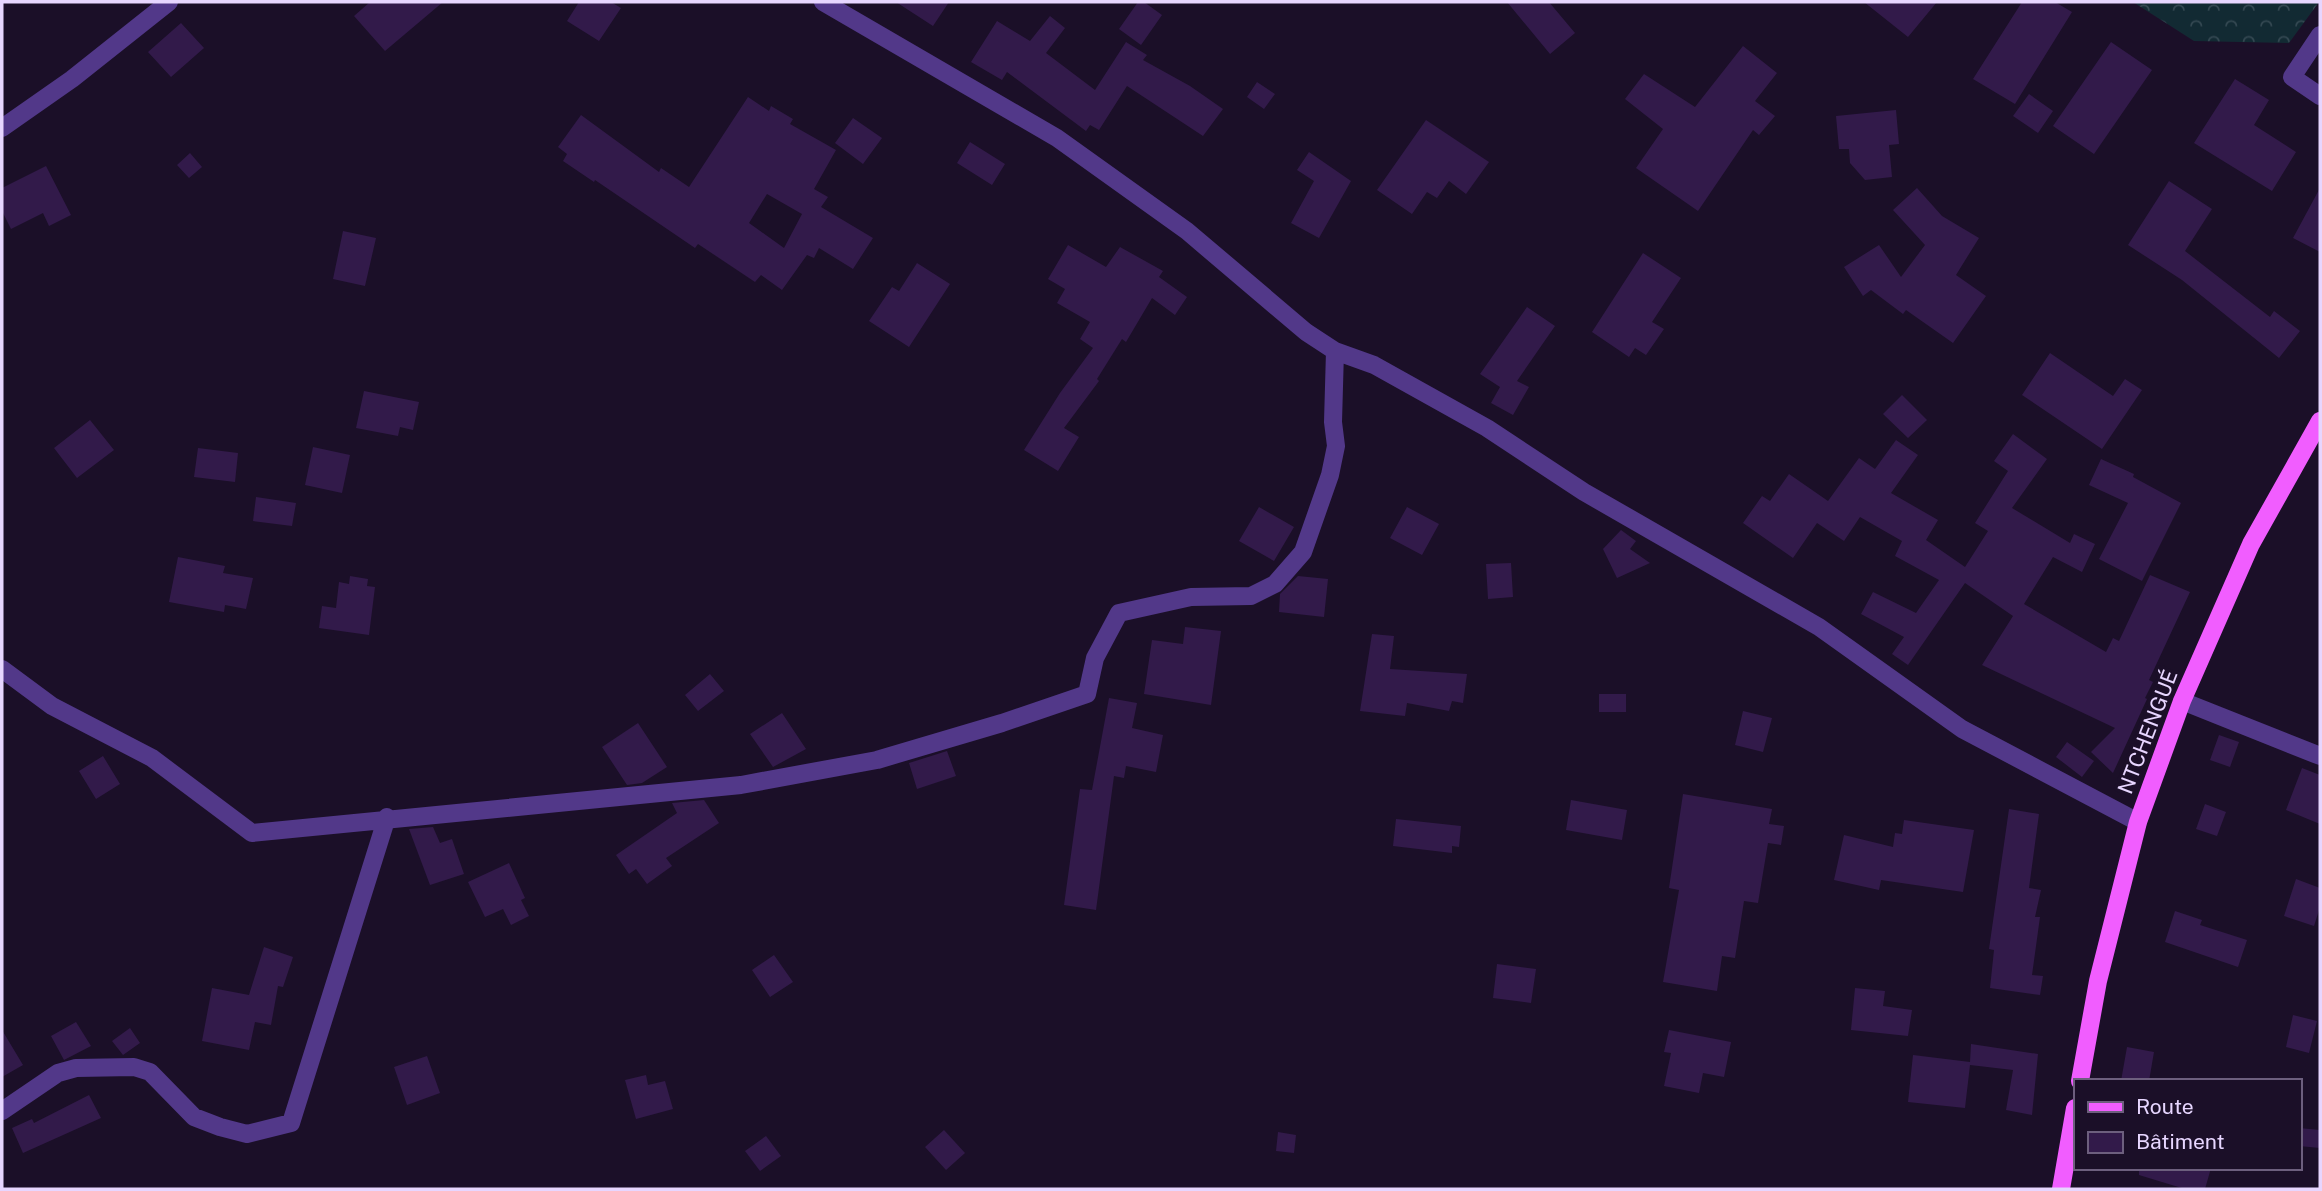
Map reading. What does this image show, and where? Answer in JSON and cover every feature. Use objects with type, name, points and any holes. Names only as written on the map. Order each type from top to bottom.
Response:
[{"type":"main road","name":"NTCHENGUÉ","points":[[2080,1079],[2098,981],[2138,822],[2182,701],[2251,544],[2320,421]]},
{"type":"main road","points":[[2065,1188],[2074,1116]]},
{"type":"street","points":[[2,128],[72,79],[169,2]]},
{"type":"street","points":[[824,2],[1056,138],[1187,231],[1306,332],[1335,351],[1374,365],[1487,428],[1584,492],[1819,627],[1962,729],[2138,822]]},
{"type":"street","points":[[2320,35],[2292,77],[2320,96]]},
{"type":"street","points":[[2,669],[52,706],[152,758],[252,832],[741,785],[877,760],[1002,723],[1087,694],[1095,658],[1119,613],[1191,597],[1251,596],[1275,584],[1303,552],[1322,499],[1336,446],[1333,422],[1335,351]]},
{"type":"street","points":[[2182,701],[2320,756]]},
{"type":"street","points":[[2,1111],[58,1073],[76,1068],[134,1067],[149,1072],[194,1116],[220,1127],[247,1133],[291,1123],[387,817]]},
{"type":"green space","points":[[2133,2],[2319,2],[2289,43],[2194,41]]},
{"type":"building","points":[[370,2],[443,2],[385,51],[354,16]]},
{"type":"building","points":[[579,2],[611,2],[621,8],[599,41],[567,21]]},
{"type":"building","points":[[896,2],[949,2],[933,26]]},
{"type":"building","points":[[1138,2],[1144,2],[1162,15],[1141,45],[1119,29]]},
{"type":"building","points":[[1507,2],[1549,2],[1575,33],[1550,54]]},
{"type":"building","points":[[1864,2],[1937,2],[1908,37]]},
{"type":"building","points":[[2022,2],[2055,2],[2072,12],[2015,104],[1973,79]]},
{"type":"building","points":[[1050,16],[1065,28],[1046,53],[1095,90],[1126,42],[1147,55],[1143,60],[1190,86],[1223,109],[1203,136],[1127,86],[1099,130],[1090,125],[1086,131],[1007,72],[1002,80],[971,62],[997,21],[1030,41]]},
{"type":"building","points":[[181,23],[204,48],[171,77],[148,52]]},
{"type":"building","points":[[2111,42],[2152,70],[2094,154],[2053,126]]},
{"type":"building","points":[[1743,46],[1777,73],[1755,101],[1775,116],[1759,135],[1753,130],[1698,211],[1636,168],[1663,129],[1625,99],[1644,74],[1695,107]]},
{"type":"building","points":[[2235,79],[2269,100],[2254,125],[2296,152],[2272,191],[2194,143]]},
{"type":"building","points":[[1257,82],[1275,94],[1264,109],[1247,97]]},
{"type":"building","points":[[2029,94],[2053,111],[2038,133],[2013,116]]},
{"type":"building","points":[[748,97],[769,111],[771,106],[793,119],[790,124],[836,150],[814,189],[828,197],[821,207],[873,238],[853,269],[819,248],[814,258],[807,255],[782,290],[761,275],[755,282],[698,244],[695,248],[563,161],[567,154],[558,147],[581,115],[659,172],[661,168],[689,187]],"holes":[[[767,194],[802,214],[784,248],[749,223]]]},
{"type":"building","points":[[1896,110],[1899,144],[1889,145],[1892,177],[1865,180],[1850,163],[1849,149],[1839,149],[1836,116]]},
{"type":"building","points":[[853,118],[882,138],[863,164],[835,143]]},
{"type":"building","points":[[1426,120],[1489,162],[1466,194],[1449,181],[1437,198],[1427,192],[1412,214],[1377,190]]},
{"type":"building","points":[[970,142],[1005,164],[992,185],[957,163]]},
{"type":"building","points":[[1309,152],[1351,181],[1319,238],[1291,223],[1314,181],[1297,170]]},
{"type":"building","points":[[190,153],[202,167],[189,178],[177,165]]},
{"type":"building","points":[[46,166],[71,215],[49,226],[43,213],[11,229],[2,211],[2,188]]},
{"type":"building","points":[[2169,181],[2212,209],[2185,251],[2270,317],[2274,311],[2300,331],[2279,358],[2182,280],[2128,245]]},
{"type":"building","points":[[1917,188],[1942,216],[1979,238],[1956,275],[1986,296],[1953,343],[1906,310],[1903,314],[1871,290],[1863,296],[1844,267],[1879,245],[1901,277],[1925,245],[1893,210]]},
{"type":"building","points":[[2320,188],[2320,252],[2293,238]]},
{"type":"building","points":[[343,231],[376,238],[365,286],[333,279]]},
{"type":"building","points":[[1068,245],[1106,267],[1120,247],[1163,271],[1159,277],[1187,297],[1175,315],[1152,298],[1126,342],[1122,339],[1097,379],[1099,381],[1064,428],[1079,437],[1058,471],[1024,450],[1060,393],[1093,348],[1080,339],[1090,322],[1057,303],[1065,289],[1048,279]]},
{"type":"building","points":[[1643,253],[1681,278],[1652,322],[1664,329],[1646,355],[1635,348],[1629,357],[1592,332]]},
{"type":"building","points":[[917,263],[950,284],[909,347],[869,321],[892,287],[899,291]]},
{"type":"building","points":[[1527,307],[1555,326],[1517,381],[1529,387],[1513,415],[1491,403],[1500,387],[1480,374]]},
{"type":"building","points":[[2050,353],[2113,396],[2125,379],[2142,390],[2102,449],[2022,395]]},
{"type":"building","points":[[364,391],[419,402],[413,430],[400,427],[398,436],[356,428]]},
{"type":"building","points":[[1902,395],[1927,420],[1908,438],[1883,414]]},
{"type":"building","points":[[90,420],[114,450],[77,478],[54,448]]},
{"type":"building","points":[[2013,434],[2047,459],[2012,508],[2070,543],[2074,534],[2095,544],[2082,572],[2053,557],[2024,604],[2106,652],[2113,638],[2119,641],[2150,575],[2190,592],[2149,680],[2153,682],[2145,698],[2147,699],[2113,773],[2091,752],[2115,728],[1982,665],[2013,616],[1965,583],[1908,665],[1892,654],[1904,637],[1861,614],[1873,592],[1916,613],[1939,580],[1895,556],[1902,541],[1860,517],[1844,541],[1817,523],[1793,558],[1743,523],[1762,496],[1770,501],[1789,474],[1828,501],[1859,458],[1875,469],[1896,440],[1918,455],[1891,493],[1938,520],[1926,540],[1965,567],[1988,531],[1975,523],[2008,471],[1994,461]]},
{"type":"building","points":[[313,447],[350,455],[342,493],[305,485]]},
{"type":"building","points":[[198,448],[238,453],[235,482],[194,477]]},
{"type":"building","points":[[2101,459],[2134,474],[2133,477],[2181,503],[2142,581],[2099,559],[2128,503],[2089,485]]},
{"type":"building","points":[[256,497],[296,503],[292,526],[253,521]]},
{"type":"building","points":[[1259,507],[1294,527],[1274,561],[1239,541]]},
{"type":"building","points":[[1407,507],[1439,524],[1422,555],[1390,538]]},
{"type":"building","points":[[1621,530],[1636,541],[1630,549],[1650,563],[1617,578],[1603,549]]},
{"type":"building","points":[[178,557],[225,566],[223,573],[253,578],[246,609],[225,605],[224,612],[169,602]]},
{"type":"building","points":[[1511,563],[1513,597],[1488,599],[1486,564]]},
{"type":"building","points":[[350,576],[368,579],[367,586],[375,587],[369,635],[319,628],[322,606],[336,608],[339,582],[349,584]]},
{"type":"building","points":[[1298,576],[1328,579],[1324,617],[1279,612],[1280,594]]},
{"type":"building","points":[[1185,627],[1221,631],[1211,705],[1144,694],[1152,640],[1183,644]]},
{"type":"building","points":[[1372,634],[1394,636],[1390,669],[1467,674],[1463,703],[1452,701],[1449,711],[1407,703],[1405,716],[1360,711]]},
{"type":"building","points":[[710,674],[724,691],[698,711],[685,695]]},
{"type":"building","points":[[1599,694],[1626,694],[1626,712],[1599,712]]},
{"type":"building","points":[[1109,698],[1137,703],[1132,728],[1163,735],[1156,772],[1126,766],[1124,778],[1114,776],[1096,910],[1064,905],[1080,789],[1092,790]]},
{"type":"building","points":[[1743,711],[1772,718],[1763,752],[1735,745]]},
{"type":"building","points":[[782,713],[806,749],[773,767],[750,734]]},
{"type":"building","points":[[638,723],[667,767],[642,783],[627,785],[602,747]]},
{"type":"building","points":[[2219,735],[2239,742],[2230,767],[2210,760]]},
{"type":"building","points":[[2067,742],[2094,761],[2082,777],[2056,757]]},
{"type":"building","points":[[947,751],[956,776],[917,789],[909,763]]},
{"type":"building","points":[[103,756],[120,784],[96,799],[79,771]]},
{"type":"building","points":[[2302,768],[2320,775],[2320,824],[2286,810]]},
{"type":"building","points":[[1683,794],[1772,809],[1769,824],[1784,826],[1781,845],[1768,843],[1758,903],[1744,901],[1735,958],[1722,956],[1717,991],[1663,982],[1679,890],[1669,888]]},
{"type":"building","points":[[704,800],[719,823],[666,858],[672,866],[647,884],[636,869],[629,874],[616,855],[677,813],[672,803]]},
{"type":"building","points":[[1571,800],[1627,810],[1622,840],[1566,830]]},
{"type":"building","points":[[2205,804],[2226,812],[2217,836],[2196,829]]},
{"type":"building","points":[[2009,809],[2039,814],[2029,888],[2041,890],[2035,917],[2040,917],[2032,975],[2043,976],[2040,995],[1990,988],[1994,950],[1989,949]]},
{"type":"building","points":[[1396,819],[1461,826],[1459,847],[1452,846],[1452,853],[1393,846]]},
{"type":"building","points":[[1904,820],[1974,830],[1963,892],[1881,880],[1879,890],[1834,880],[1844,835],[1893,847],[1895,833],[1902,834]]},
{"type":"building","points":[[433,827],[440,843],[452,839],[464,874],[430,885],[409,829]]},
{"type":"building","points":[[509,863],[525,898],[521,900],[529,916],[511,925],[503,909],[485,917],[468,882]]},
{"type":"building","points":[[2296,879],[2320,888],[2320,907],[2314,926],[2284,916]]},
{"type":"building","points":[[2175,911],[2202,920],[2200,925],[2247,940],[2238,967],[2165,942]]},
{"type":"building","points":[[264,947],[293,957],[283,987],[278,986],[271,1025],[255,1022],[249,1050],[202,1041],[212,988],[249,995]]},
{"type":"building","points":[[774,955],[793,982],[770,997],[752,970]]},
{"type":"building","points":[[1497,964],[1536,969],[1531,1003],[1493,998]]},
{"type":"building","points":[[1855,988],[1885,991],[1883,1006],[1912,1010],[1908,1036],[1851,1030]]},
{"type":"building","points":[[2293,1015],[2317,1021],[2309,1053],[2286,1047]]},
{"type":"building","points":[[76,1022],[91,1046],[64,1060],[51,1036]]},
{"type":"building","points":[[130,1028],[140,1043],[123,1055],[112,1041]]},
{"type":"building","points":[[2,1030],[23,1065],[2,1077]]},
{"type":"building","points":[[1669,1030],[1731,1042],[1724,1077],[1703,1073],[1699,1093],[1664,1086],[1671,1053],[1664,1052]]},
{"type":"building","points":[[1971,1044],[2038,1054],[2032,1115],[2006,1110],[2013,1070],[1970,1065],[1965,1108],[1908,1102],[1913,1055],[1970,1062]]},
{"type":"building","points":[[2127,1047],[2154,1052],[2149,1079],[2121,1079]]},
{"type":"building","points":[[427,1056],[440,1093],[407,1105],[394,1067]]},
{"type":"building","points":[[646,1075],[648,1085],[665,1081],[673,1109],[636,1119],[625,1080]]},
{"type":"building","points":[[89,1095],[101,1118],[23,1153],[12,1128],[32,1119],[34,1123]]},
{"type":"building","points":[[2301,1128],[2320,1130],[2320,1148],[2301,1146]]},
{"type":"building","points":[[944,1130],[965,1153],[946,1170],[925,1147]]},
{"type":"building","points":[[1278,1132],[1296,1135],[1294,1153],[1276,1151]]},
{"type":"building","points":[[766,1136],[781,1156],[760,1171],[745,1151]]},
{"type":"building","points":[[2139,1170],[2210,1170],[2205,1189],[2185,1189],[2139,1175]]}]
